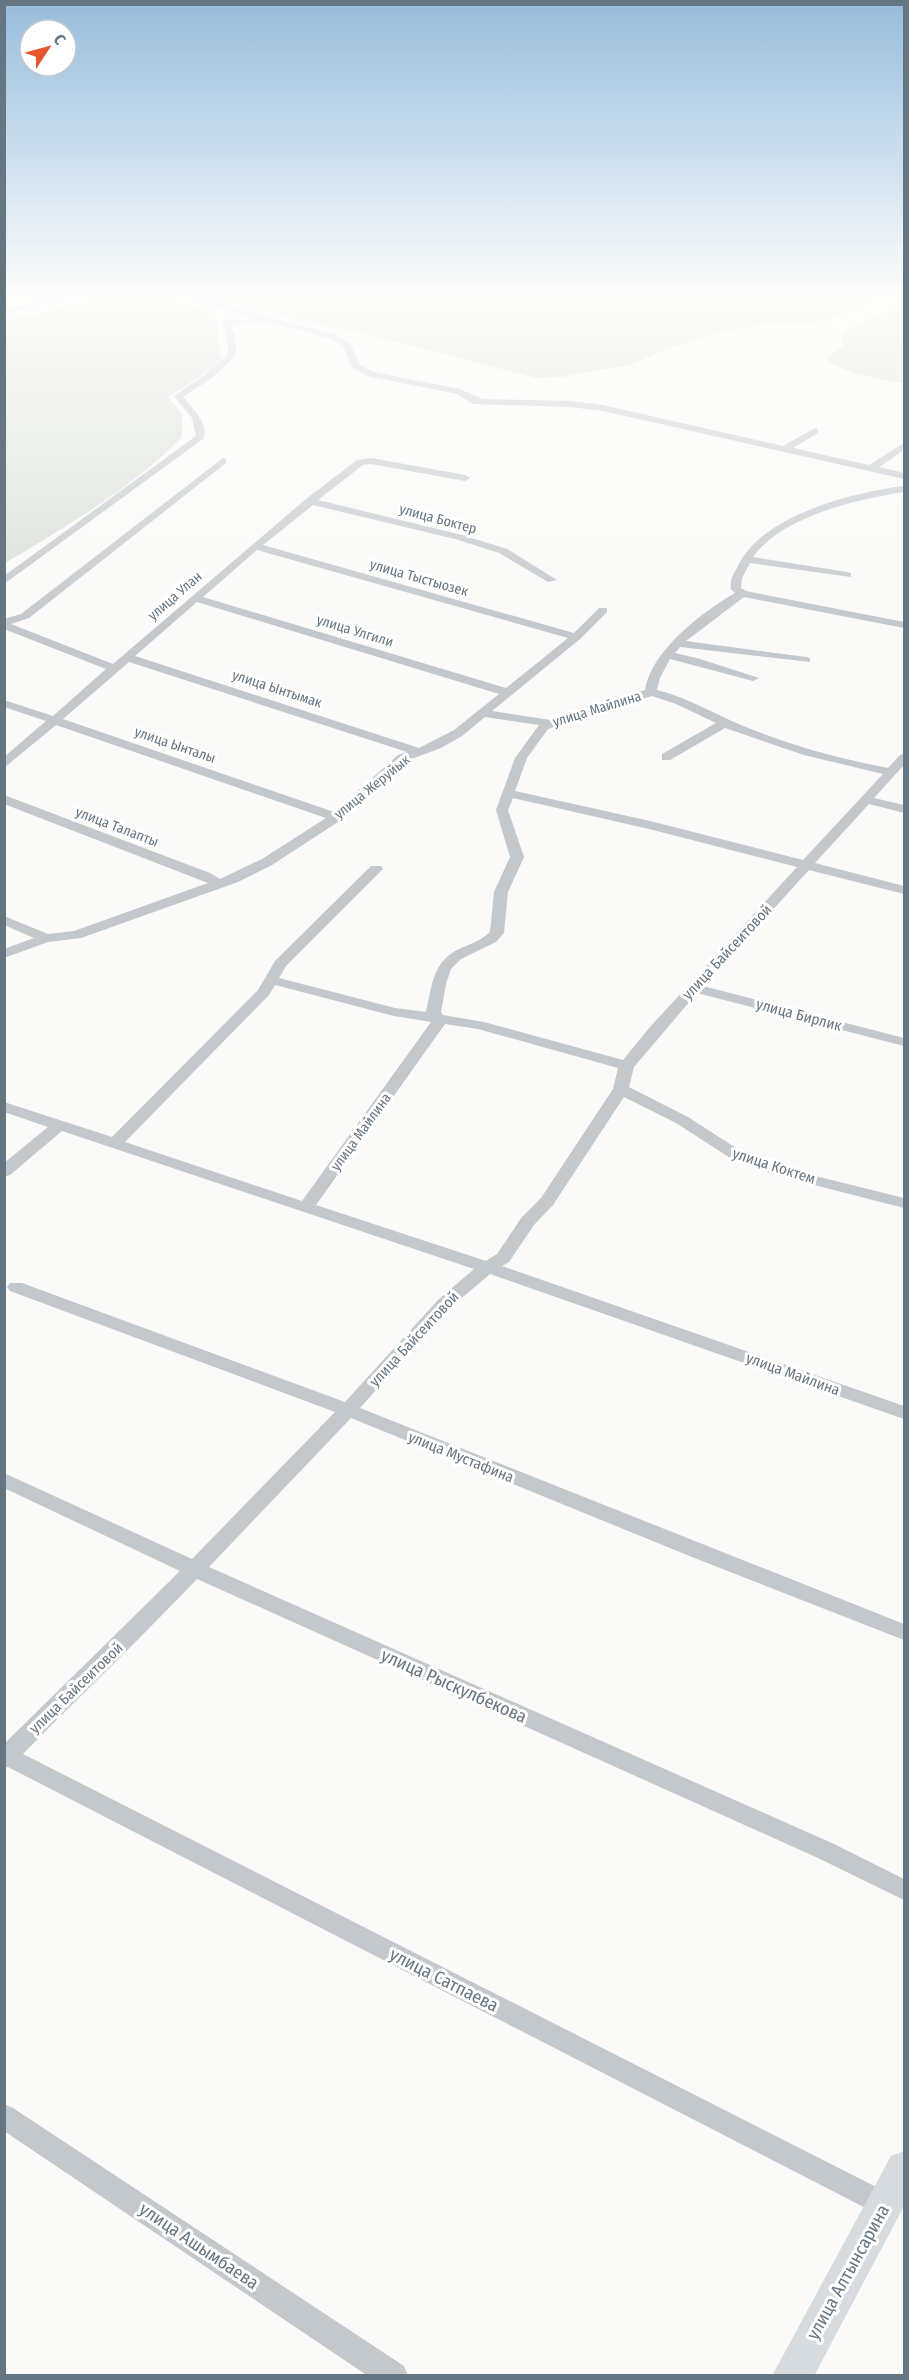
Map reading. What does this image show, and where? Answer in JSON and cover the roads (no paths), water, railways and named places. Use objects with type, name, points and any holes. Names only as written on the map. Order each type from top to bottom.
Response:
[{"type":"street","points":[[4,581],[200,437],[201,433],[196,418],[185,404]]},
{"type":"street","points":[[571,404],[603,408],[904,477]]},
{"type":"street","points":[[785,449],[815,431]]},
{"type":"street","points":[[870,469],[904,446]]},
{"type":"street","points":[[4,624],[25,616],[224,460]]},
{"type":"street","name":"улица Улан","points":[[4,764],[255,546],[352,466],[360,462],[371,461],[465,478]]},
{"type":"street","points":[[904,489],[859,497],[810,515],[767,537],[747,559],[734,585],[736,590],[743,594],[904,625]]},
{"type":"street","name":"улица Боктер","points":[[309,501],[458,537],[503,551],[552,580]]},
{"type":"street","name":"улица Тыстыозек","points":[[255,546],[576,637]]},
{"type":"street","points":[[747,559],[847,575]]},
{"type":"street","name":"улица Майлина","points":[[307,1206],[440,1020],[433,1013],[444,968],[458,954],[488,942],[497,933],[501,892],[517,857],[502,810],[510,793],[515,770],[534,738],[549,723],[632,700],[651,692],[651,686],[676,643],[691,628],[736,596],[743,594]]},
{"type":"street","name":"улица Улгили","points":[[196,598],[506,692]]},
{"type":"street","name":"улица Жеруйык","points":[[4,954],[46,938],[76,935],[218,884],[261,865],[336,817],[402,758],[437,745],[458,733],[576,637],[603,610]]},
{"type":"street","points":[[4,624],[116,669]]},
{"type":"street","points":[[676,643],[736,649],[806,660]]},
{"type":"street","points":[[667,655],[753,678]]},
{"type":"street","name":"улица Ынтымак","points":[[126,657],[417,752]]},
{"type":"street","points":[[651,692],[678,699],[724,723],[801,751],[899,767]]},
{"type":"street","name":"улица Ынталы","points":[[4,703],[336,817]]},
{"type":"street","points":[[480,713],[549,723]]},
{"type":"street","points":[[666,757],[724,723]]},
{"type":"street","name":"улица Байсеитовой","points":[[6,1756],[84,1677],[128,1638],[347,1411],[444,1304],[473,1278],[503,1258],[528,1221],[547,1201],[621,1089],[626,1066],[655,1030],[805,864],[899,767]]},
{"type":"street","points":[[510,793],[654,820],[904,890]]},
{"type":"street","name":"улица Талапты","points":[[4,799],[205,876],[218,884]]},
{"type":"street","points":[[867,800],[904,808]]},
{"type":"street","points":[[114,1144],[264,992],[280,964],[376,869]]},
{"type":"street","name":"улица Жеруйык","points":[[4,920],[46,938]]},
{"type":"street","points":[[271,980],[394,1012],[479,1025],[626,1066]]},
{"type":"street","name":"улица Бирлик","points":[[694,988],[904,1042]]},
{"type":"street","name":"улица Коктем","points":[[621,1089],[682,1120],[727,1152],[741,1158],[785,1173],[904,1203]]},
{"type":"street","name":"улица Майлина","points":[[4,1107],[159,1160],[307,1206],[904,1413]]},
{"type":"street","points":[[4,1172],[60,1125]]},
{"type":"street","name":"улица Мустафина","points":[[16,1287],[303,1392],[904,1632]]},
{"type":"street","name":"улица Рыскулбекова","points":[[4,1480],[193,1569],[826,1851],[904,1890]]},
{"type":"street","name":"улица Сатпаева","points":[[6,1756],[885,2205]]},
{"type":"street","name":"улица Ашымбаева","points":[[4,2116],[394,2376]]},
{"type":"street","name":"улица Алтынсарина","points":[[792,2376],[904,2169]]}]
